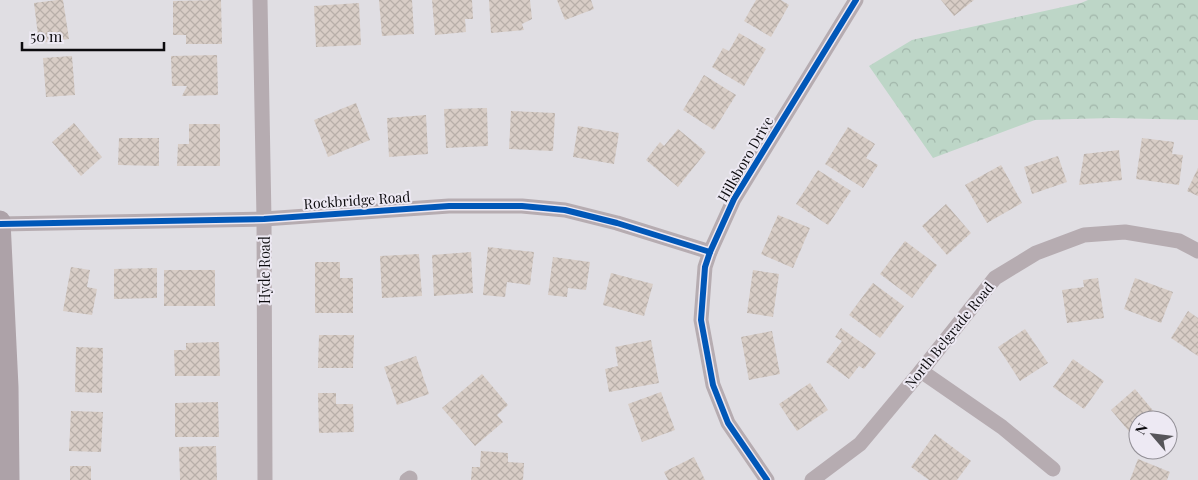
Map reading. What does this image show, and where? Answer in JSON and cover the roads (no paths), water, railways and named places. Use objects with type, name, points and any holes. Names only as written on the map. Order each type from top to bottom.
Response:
[{"type":"street","name":"Hyde Road","points":[[260,0],[264,219],[265,480]]},
{"type":"street","name":"Hillsboro Drive","points":[[767,480],[728,422],[713,385],[701,320],[705,267],[734,199],[856,0]]},
{"type":"street","name":"Rockbridge Road","points":[[0,223],[264,219],[449,206],[522,206],[565,210],[617,223],[710,252]]},
{"type":"street","points":[[0,223],[8,387],[9,480]]},
{"type":"street","name":"North Belgrade Road","points":[[812,480],[860,444],[995,278],[1036,253],[1084,235],[1125,232],[1179,241],[1198,251]]},
{"type":"street","points":[[921,371],[1002,427],[1052,469]]}]
